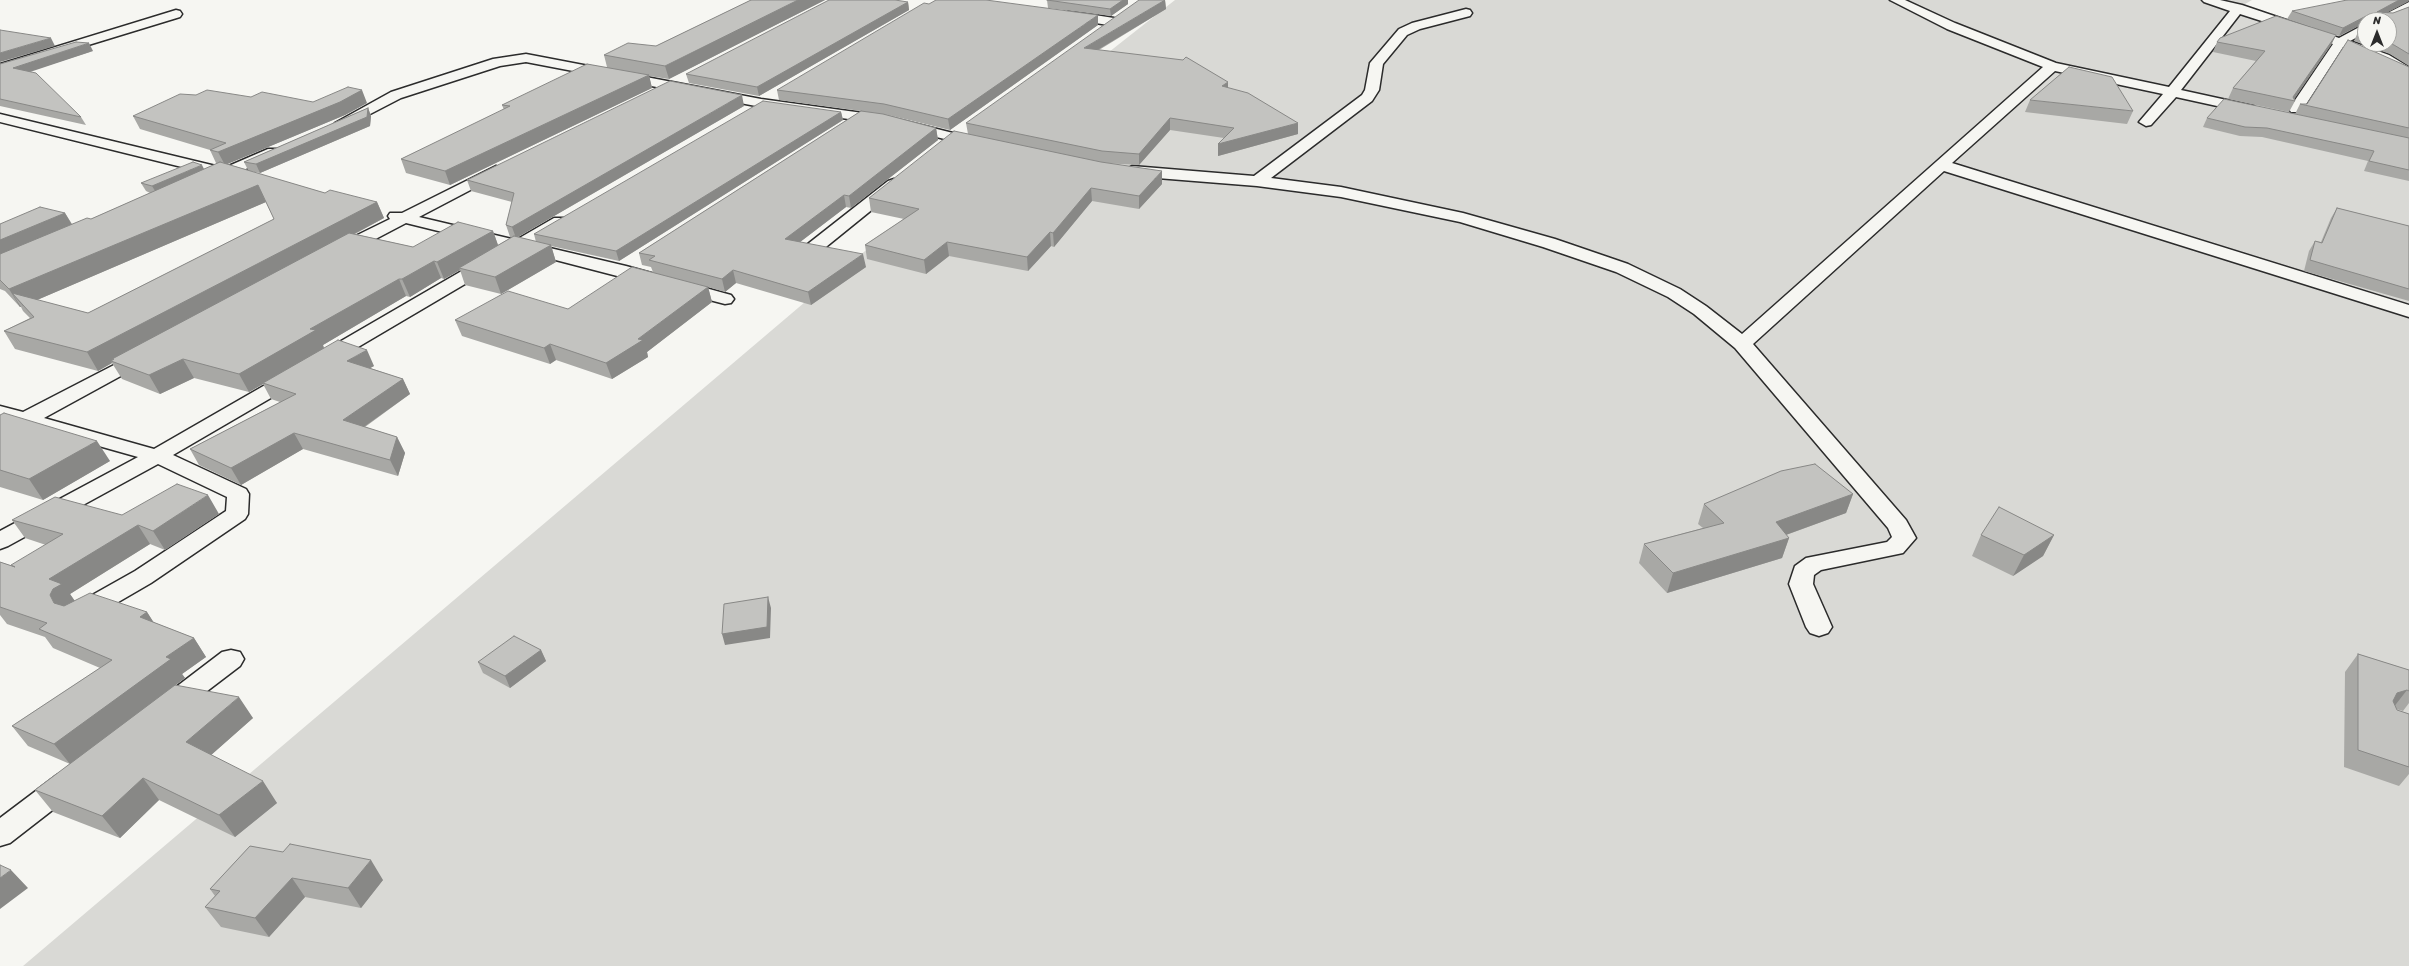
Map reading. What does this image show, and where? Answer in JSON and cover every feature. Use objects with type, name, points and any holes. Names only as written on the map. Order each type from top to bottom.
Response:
[{"type":"street","points":[[1896,0],[1951,26],[2052,66],[2263,112]]},
{"type":"street","points":[[2208,0],[2238,8],[2340,42],[2384,58],[2409,72]]},
{"type":"street","points":[[2397,12],[2409,6]]},
{"type":"street","points":[[2146,122],[2172,93],[2238,8]]},
{"type":"street","points":[[1097,34],[1126,13]]},
{"type":"street","points":[[1257,181],[1367,98],[1372,90],[1377,63],[1403,32],[1416,26],[1466,13]]},
{"type":"street","points":[[0,68],[176,14]]},
{"type":"street","points":[[1060,14],[1114,22]]},
{"type":"street","points":[[2294,116],[2340,42],[2357,32]]},
{"type":"street","points":[[330,128],[396,95],[508,59],[526,58],[761,103],[885,120],[952,138],[991,146]]},
{"type":"street","points":[[1742,344],[2052,66]]},
{"type":"street","points":[[650,96],[692,74]]},
{"type":"street","points":[[741,115],[788,87]]},
{"type":"street","points":[[841,129],[860,117]]},
{"type":"street","points":[[0,118],[255,178]]},
{"type":"street","points":[[196,185],[288,146]]},
{"type":"street","points":[[325,259],[402,217],[508,165]]},
{"type":"street","points":[[1942,165],[2409,311]]},
{"type":"street","points":[[1117,170],[1257,181],[1341,192],[1414,207],[1493,226],[1584,254],[1622,268],[1674,293],[1700,310],[1742,344],[1898,525],[1904,538],[1895,548],[1814,564],[1802,572],[1800,584],[1820,627]]},
{"type":"street","points":[[810,251],[903,177]]},
{"type":"street","points":[[380,211],[620,270],[725,300]]},
{"type":"street","points":[[0,541],[157,456],[572,214]]},
{"type":"street","points":[[620,270],[639,257]]},
{"type":"street","points":[[0,433],[157,349]]},
{"type":"street","points":[[0,412],[24,420],[157,456],[238,494],[236,514],[143,577],[77,615]]},
{"type":"street","points":[[150,721],[231,659]]},
{"type":"street","points":[[0,834],[87,768]]},
{"type":"shaded area","points":[[1175,0],[2252,0],[2238,8],[2409,110],[2409,966],[23,966],[977,156]]},
{"type":"building","points":[[751,0],[798,0],[665,66],[604,55],[628,43],[656,46]]},
{"type":"building","points":[[829,0],[895,0],[908,2],[757,87],[686,74]]},
{"type":"building","points":[[936,0],[986,0],[1098,15],[948,119],[884,104],[777,90],[924,3],[929,4]]},
{"type":"building","points":[[1047,0],[1123,0],[1110,9]]},
{"type":"building","points":[[1139,0],[1165,0],[1084,48],[1183,60],[1186,57],[1228,82],[1222,86],[1248,93],[1298,123],[1218,144],[1234,128],[1170,118],[1139,154],[1102,151],[966,123]]},
{"type":"building","points":[[2347,0],[2399,0],[2377,12],[2357,12],[2357,21],[2343,28],[2292,11]]},
{"type":"building","points":[[2409,7],[2409,54],[2397,47],[2397,12],[2396,12]]},
{"type":"building","points":[[2276,16],[2336,35],[2293,97],[2295,101],[2233,88],[2265,51],[2217,42],[2220,38]]},
{"type":"building","points":[[0,30],[51,38],[0,53]]},
{"type":"building","points":[[2348,40],[2357,44],[2357,52],[2375,52],[2409,67],[2409,128],[2300,104],[2307,104]]},
{"type":"building","points":[[76,42],[89,43],[13,68],[36,73],[81,117],[0,99],[0,64]]},
{"type":"building","points":[[587,64],[649,75],[445,171],[401,159],[510,106],[502,105]]},
{"type":"building","points":[[2069,67],[2112,77],[2133,111],[2030,100]]},
{"type":"building","points":[[670,81],[742,95],[512,227],[506,225],[514,193],[467,180]]},
{"type":"building","points":[[348,87],[362,90],[340,102],[218,152],[210,150],[226,143],[133,116],[180,94],[196,95],[207,90],[251,97],[262,92],[313,102]]},
{"type":"building","points":[[2224,99],[2409,138],[2409,170],[2369,161],[2374,151],[2267,128],[2245,127],[2207,118]]},
{"type":"building","points":[[763,101],[841,112],[616,251],[534,234]]},
{"type":"building","points":[[368,108],[367,117],[256,164],[244,162]]},
{"type":"building","points":[[861,111],[883,114],[936,128],[849,196],[844,195],[785,239],[863,254],[808,292],[733,270],[722,279],[649,260],[655,256],[639,253]]},
{"type":"building","points":[[954,131],[1101,162],[1162,171],[1139,196],[1091,188],[1053,233],[1050,232],[1027,257],[947,242],[924,260],[865,245],[919,209],[869,198]]},
{"type":"building","points":[[193,162],[202,165],[152,186],[141,183]]},
{"type":"building","points":[[220,162],[325,193],[330,190],[377,202],[87,352],[4,331],[34,317],[12,293],[88,313],[274,219],[258,185],[9,289],[0,280],[0,254],[87,218],[91,219]]},
{"type":"building","points":[[40,207],[65,213],[0,240],[0,224]]},
{"type":"building","points":[[2337,208],[2409,226],[2409,289],[2310,260],[2315,241],[2322,243]]},
{"type":"building","points":[[458,222],[493,231],[437,262],[434,261],[402,279],[399,279],[310,329],[316,330],[239,374],[183,359],[149,375],[111,361],[114,359],[112,359],[349,233],[413,247]]},
{"type":"building","points":[[514,236],[551,245],[495,277],[459,268]]},
{"type":"building","points":[[632,267],[708,287],[638,339],[643,340],[606,363],[550,344],[544,348],[455,320],[508,291],[568,309]]},
{"type":"building","points":[[338,340],[367,350],[347,361],[403,379],[343,420],[397,437],[390,460],[294,433],[231,468],[190,449],[296,394],[263,383]]},
{"type":"building","points":[[4,413],[97,441],[29,479],[0,470],[0,415]]},
{"type":"building","points":[[1815,464],[1853,494],[1776,522],[1789,538],[1673,573],[1644,544],[1724,523],[1704,504],[1781,471]]},
{"type":"building","points":[[177,484],[208,495],[153,531],[138,525],[49,579],[62,584],[53,589],[50,595],[54,603],[64,606],[90,593],[147,612],[140,617],[194,638],[166,657],[171,659],[54,744],[12,726],[112,660],[39,629],[47,623],[0,607],[0,562],[15,567],[11,565],[63,534],[12,520],[55,497],[122,515]]},
{"type":"building","points":[[1999,507],[2054,535],[2024,555],[1981,535]]},
{"type":"building","points":[[768,597],[767,627],[722,634],[724,604]]},
{"type":"building","points":[[514,636],[541,650],[505,676],[478,662]]},
{"type":"building","points":[[2358,654],[2409,670],[2409,691],[2407,690],[2397,693],[2393,701],[2397,710],[2409,714],[2409,767],[2358,750]]},
{"type":"building","points":[[175,685],[239,697],[186,742],[263,781],[219,815],[143,778],[102,816],[35,790]]},
{"type":"building","points":[[290,844],[371,860],[348,888],[292,878],[255,918],[205,907],[220,891],[210,889],[250,846],[283,852]]},
{"type":"building","points":[[0,865],[11,870],[0,878]]}]
